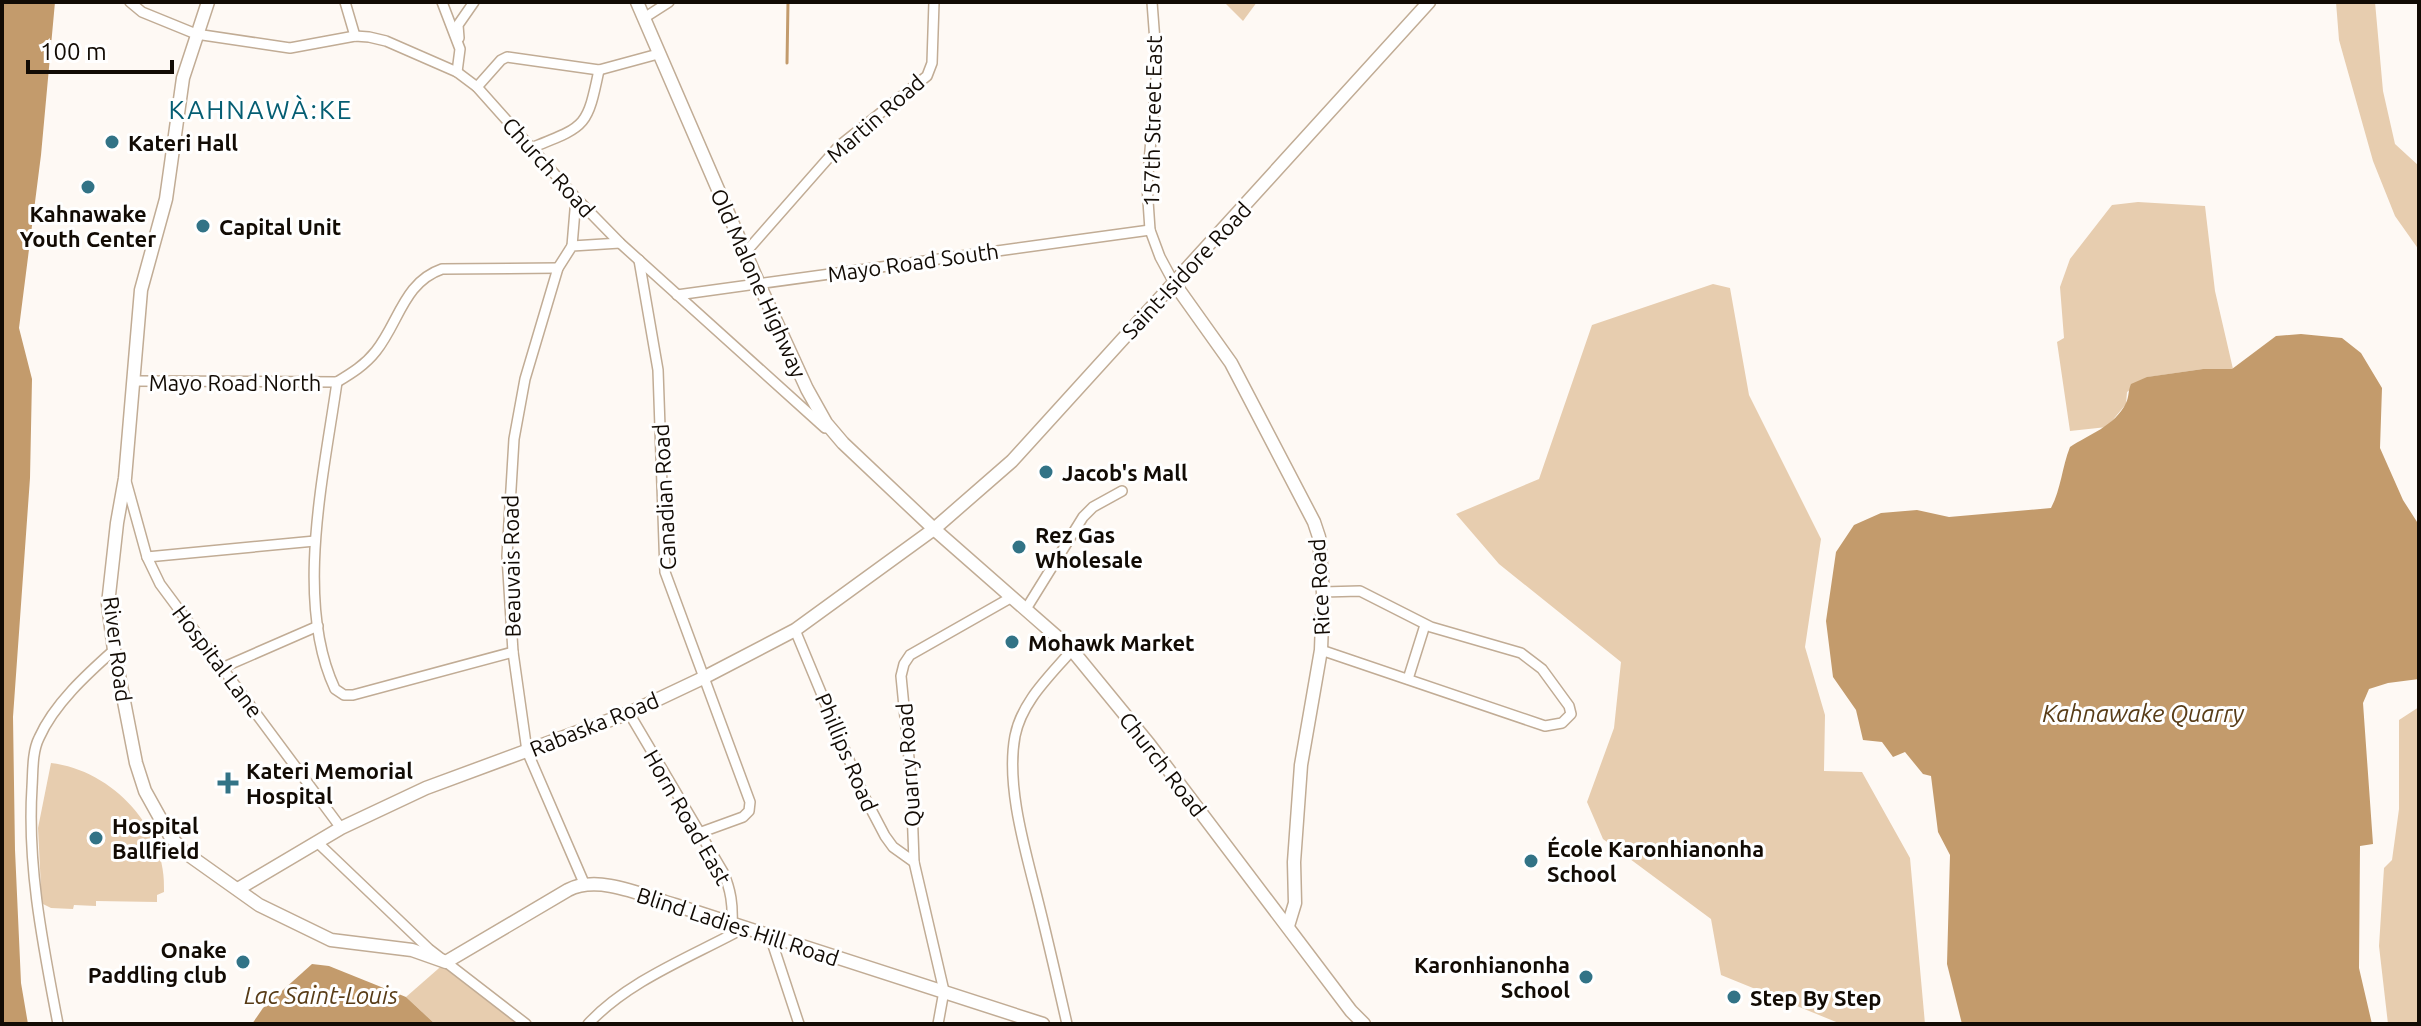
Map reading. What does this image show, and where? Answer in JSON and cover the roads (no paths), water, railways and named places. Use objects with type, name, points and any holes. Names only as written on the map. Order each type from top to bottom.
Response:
[{"type":"street","name":"Church Road","points":[[130,2],[142,12],[196,34],[290,48],[355,36],[386,41],[457,72],[477,87],[620,243],[843,443]]},
{"type":"street","name":"River Road","points":[[208,2],[183,78],[166,199],[141,290],[125,478],[108,604],[136,763],[156,814],[183,851],[259,905],[331,940],[412,950],[446,962],[526,1024]]},
{"type":"street","points":[[345,2],[355,36]]},
{"type":"street","points":[[442,2],[460,49]]},
{"type":"street","points":[[457,72],[460,49],[458,25],[474,2]]},
{"type":"street","name":"Old Malone Highway","points":[[637,2],[758,282],[826,423],[934,529]]},
{"type":"street","points":[[644,18],[669,2]]},
{"type":"street","name":"Martin Road","points":[[745,253],[839,146],[927,76],[932,63],[934,2]]},
{"type":"street","name":"157th Street East","points":[[1152,2],[1157,68],[1147,186],[1150,230],[1174,283]]},
{"type":"street","name":"Saint-Isidore Road","points":[[934,529],[1012,461],[1429,2]]},
{"type":"street","points":[[477,87],[507,57],[599,70],[658,54]]},
{"type":"street","points":[[531,148],[580,125],[590,111],[599,70]]},
{"type":"street","name":"Beauvais Road","points":[[576,198],[572,246],[558,268],[525,379],[514,439],[507,556],[513,652],[527,751],[584,883]]},
{"type":"street","name":"Mayo Road South","points":[[677,295],[1150,230]]},
{"type":"street","points":[[572,246],[620,243]]},
{"type":"street","name":"Canadian Road","points":[[639,260],[658,370],[665,572],[750,802],[749,811],[743,817],[699,833]]},
{"type":"street","points":[[513,652],[353,695],[339,693],[331,681],[318,626],[315,541],[337,382],[358,369],[379,348],[415,284],[427,274],[442,269],[558,268]]},
{"type":"street","name":"Rice Road","points":[[1174,283],[1231,363],[1319,537],[1323,592],[1321,650],[1301,765],[1294,862],[1295,903],[1288,926]]},
{"type":"street","name":"Mayo Road North","points":[[133,381],[337,382]]},
{"type":"street","name":"Hospital Lane","points":[[125,478],[147,557],[160,584],[341,828]]},
{"type":"street","points":[[1026,609],[1083,517],[1093,507],[1122,491]]},
{"type":"street","name":"Church Road","points":[[934,529],[1072,650],[1149,744],[1364,1024]]},
{"type":"street","name":"Rabaska Road","points":[[238,889],[341,828],[452,777],[629,713],[703,678],[795,630],[934,529]]},
{"type":"street","points":[[147,557],[315,541]]},
{"type":"street","points":[[1321,650],[1545,726],[1562,723],[1571,714],[1569,706],[1542,669],[1521,653],[1425,625],[1360,591],[1323,592]]},
{"type":"street","name":"Quarry Road","points":[[944,991],[914,862],[911,779],[901,676],[910,655],[1012,597]]},
{"type":"street","points":[[1408,679],[1425,625]]},
{"type":"street","points":[[224,667],[318,626]]},
{"type":"street","name":"Phillips Road","points":[[795,630],[864,796],[893,847],[914,862]]},
{"type":"street","points":[[58,1024],[38,919],[30,822],[33,766],[38,738],[83,678],[114,650]]},
{"type":"street","points":[[1067,1024],[1024,848],[1014,773],[1015,737],[1023,714],[1033,695],[1072,650]]},
{"type":"street","name":"Horn Road East","points":[[629,713],[730,887],[738,926]]},
{"type":"street","points":[[317,842],[382,906],[446,962],[584,883]]},
{"type":"street","name":"Blind Ladies Hill Road","points":[[584,883],[617,888],[1043,1024]]},
{"type":"street","points":[[588,1024],[616,998],[738,926]]},
{"type":"street","points":[[770,936],[799,1024]]},
{"type":"street","points":[[938,1024],[944,991]]},
{"type":"water","points":[[2,2],[55,2],[41,155],[19,328],[32,379],[30,478],[13,717],[21,983],[28,1024],[2,1024]]},
{"type":"water","name":"Kahnawake Quarry","points":[[2301,334],[2342,338],[2361,353],[2382,388],[2380,448],[2403,500],[2419,525],[2419,679],[2369,689],[2363,703],[2373,844],[2360,846],[2359,968],[2372,1024],[1962,1024],[1947,964],[1950,855],[1938,832],[1931,776],[1923,774],[1905,752],[1893,757],[1882,742],[1863,740],[1856,710],[1833,677],[1826,621],[1836,552],[1854,525],[1881,513],[1917,510],[1949,517],[2051,508],[2070,447],[2115,418],[2126,403],[2131,384],[2147,377],[2203,369],[2232,369],[2276,336]]},
{"type":"water","name":"Lac Saint-Louis","points":[[312,964],[329,966],[406,997],[435,1024],[252,1024],[263,1008]]},
{"type":"waterway","points":[[787,63],[788,2]]},
{"type":"place","name":"Kateri Hall","points":[[112,142]]},
{"type":"place","name":"Kahnawake Youth Center","points":[[88,187]]},
{"type":"place","name":"Capital Unit","points":[[203,226]]},
{"type":"place","name":"Jacob's Mall","points":[[1046,472]]},
{"type":"place","name":"Rez Gas Wholesale","points":[[1019,547]]},
{"type":"place","name":"Mohawk Market","points":[[1012,642]]},
{"type":"place","name":"Kateri Memorial Hospital","points":[[228,783]]},
{"type":"place","name":"Hospital Ballfield","points":[[96,838]]},
{"type":"place","name":"École Karonhianonha School","points":[[1531,861]]},
{"type":"place","name":"Onake Paddling club","points":[[243,962]]},
{"type":"place","name":"Karonhianonha School","points":[[1586,977]]},
{"type":"place","name":"Step By Step","points":[[1734,997]]},
{"type":"district","name":"KAHNAWÀ:KE","points":[[261,109]]}]
